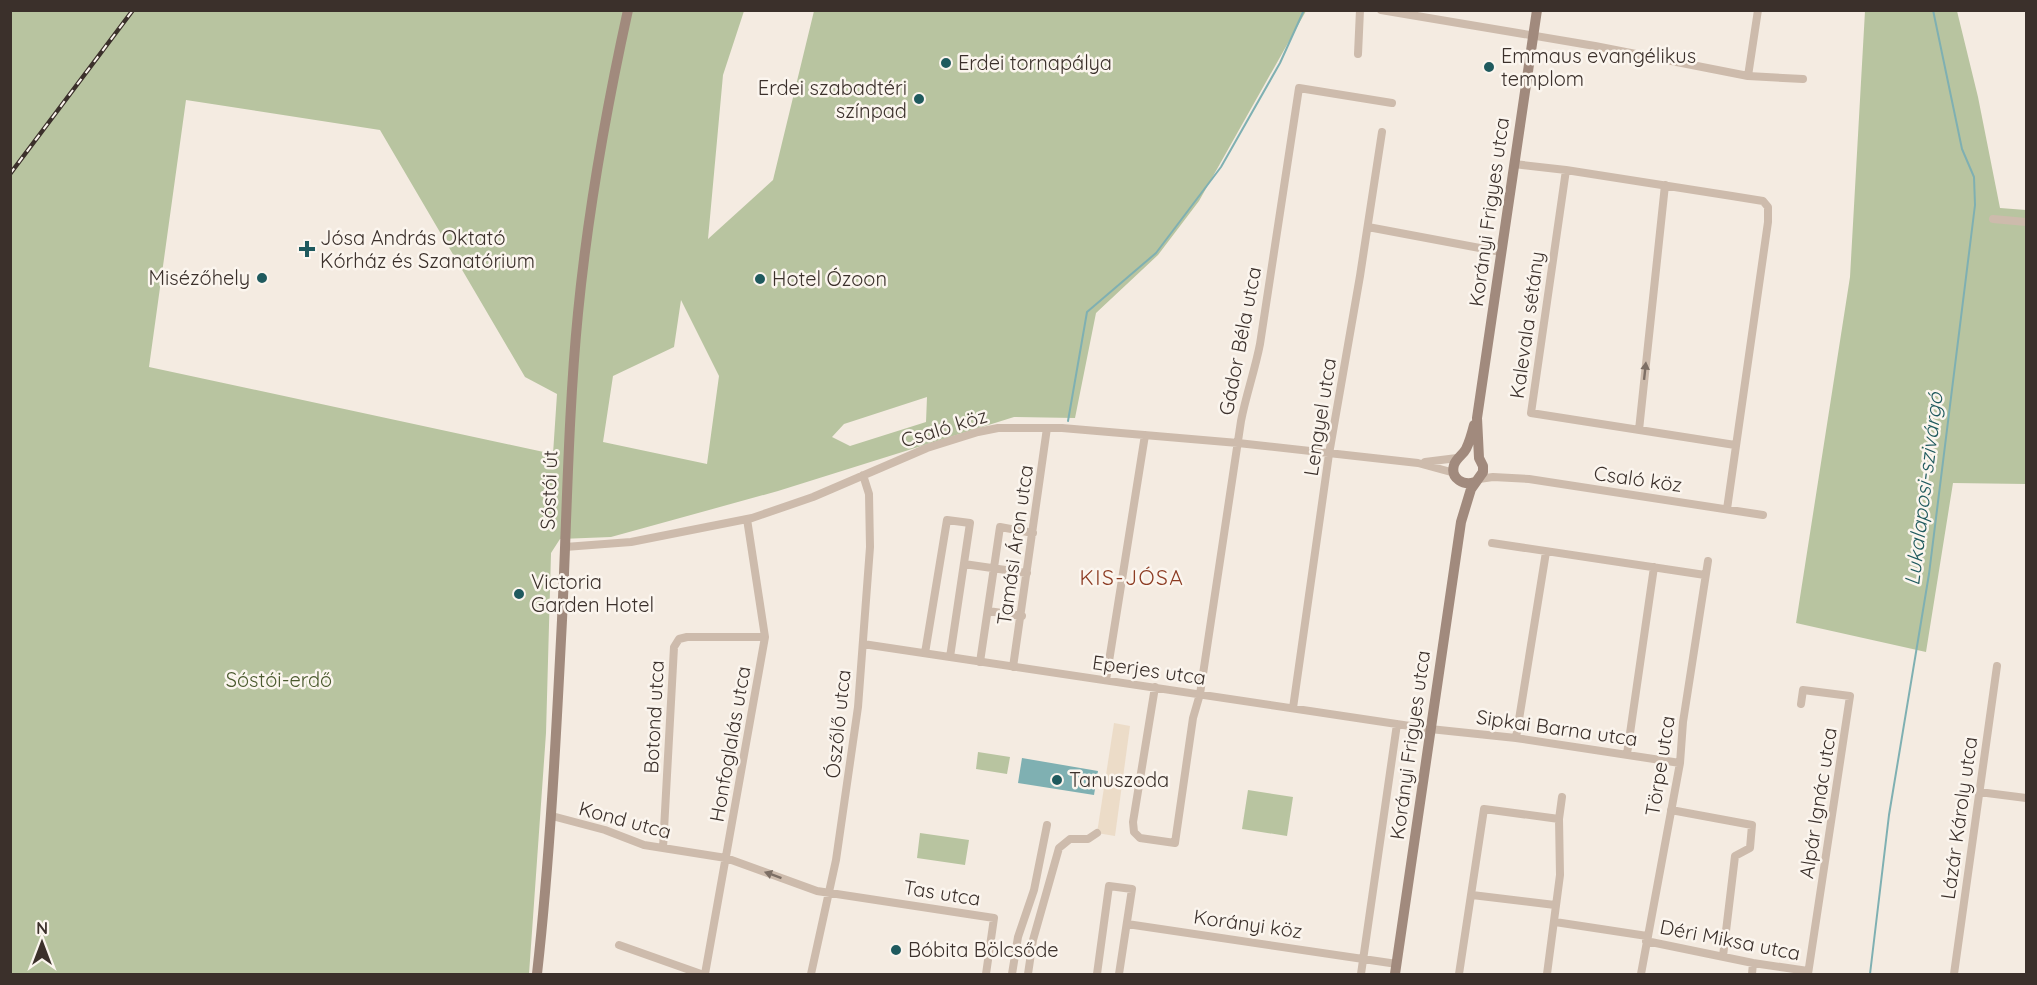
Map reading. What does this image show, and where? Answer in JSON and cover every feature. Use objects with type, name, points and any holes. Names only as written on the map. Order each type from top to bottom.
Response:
[{"type":"street","name":"Sóstói út","points":[[537,975],[552,816],[570,408],[587,231],[628,10]]},
{"type":"street","points":[[1358,54],[1360,10]]},
{"type":"street","points":[[1381,10],[1595,46],[1748,76],[1803,79]]},
{"type":"street","name":"Korányi Frigyes utca","points":[[1461,522],[1461,495],[1453,467],[1465,450],[1477,418],[1537,10]]},
{"type":"street","points":[[1748,76],[1758,10]]},
{"type":"street","name":"Gádor Béla utca","points":[[1155,687],[1133,822],[1134,832],[1140,838],[1175,843],[1245,401],[1254,375],[1260,344],[1299,88],[1392,103]]},
{"type":"street","name":"Lengyel utca","points":[[1293,708],[1329,454],[1382,132]]},
{"type":"street","points":[[1514,164],[1763,201],[1768,207],[1768,222],[1727,509]]},
{"type":"street","name":"Kalevala sétány","points":[[1566,170],[1531,413],[1735,445]]},
{"type":"street","points":[[1639,430],[1665,185]]},
{"type":"street","points":[[1993,219],[2026,222]]},
{"type":"street","points":[[1368,227],[1501,252]]},
{"type":"street","name":"Korányi Frigyes utca","points":[[1396,970],[1461,522],[1471,489],[1483,472],[1477,418]]},
{"type":"street","name":"Csaló köz","points":[[565,547],[631,542],[747,519],[813,497],[927,448],[998,428],[1047,428],[1238,443],[1418,463],[1451,472],[1456,478]]},
{"type":"street","name":"Tamási Áron utca","points":[[1013,667],[1047,428]]},
{"type":"street","points":[[1106,680],[1145,435]]},
{"type":"street","points":[[1459,457],[1470,454],[1481,462]]},
{"type":"street","name":"Csaló köz","points":[[1418,463],[1459,457]]},
{"type":"street","name":"Csaló köz","points":[[1481,462],[1488,470],[1508,478]]},
{"type":"street","name":"Ószőlő utca","points":[[811,975],[847,789],[858,707],[870,547],[869,494],[863,475]]},
{"type":"street","name":"Csaló köz","points":[[1477,481],[1493,477],[1529,479],[1764,515]]},
{"type":"street","points":[[1456,478],[1468,484],[1477,481]]},
{"type":"street","name":"Honfoglalás utca","points":[[703,975],[765,638],[747,519]]},
{"type":"street","points":[[925,653],[947,520],[970,523],[950,657]]},
{"type":"street","points":[[980,662],[1000,527],[1033,533]]},
{"type":"street","points":[[1492,543],[1705,575]]},
{"type":"street","points":[[1516,738],[1546,552]]},
{"type":"street","name":"Törpe utca","points":[[1641,975],[1680,763],[1683,722],[1708,561]]},
{"type":"street","points":[[964,564],[1027,573]]},
{"type":"street","points":[[1627,754],[1654,567]]},
{"type":"street","points":[[988,611],[1022,616]]},
{"type":"street","name":"Botond utca","points":[[663,848],[674,647],[679,639],[687,638],[765,638]]},
{"type":"street","name":"Eperjes utca","points":[[863,644],[1430,729]]},
{"type":"street","name":"Lázár Károly utca","points":[[1954,975],[1997,666]]},
{"type":"street","name":"Alpár Ignác utca","points":[[1801,704],[1803,690],[1850,696],[1808,973]]},
{"type":"street","name":"Korányi Frigyes utca","points":[[1361,975],[1397,724]]},
{"type":"street","name":"Sipkai Barna utca","points":[[1430,729],[1516,738],[1680,763]]},
{"type":"street","points":[[1979,792],[2026,798]]},
{"type":"street","points":[[1546,975],[1560,875],[1559,819],[1562,797]]},
{"type":"street","points":[[1459,975],[1484,809],[1559,819]]},
{"type":"street","points":[[1671,810],[1752,825],[1750,848],[1735,856],[1723,956]]},
{"type":"street","name":"Kond utca","points":[[552,816],[605,830],[644,845],[726,858],[817,891],[828,892]]},
{"type":"street","points":[[1012,975],[1018,937],[1034,890],[1047,825]]},
{"type":"street","points":[[1028,975],[1033,940],[1059,848],[1070,839],[1088,839],[1097,833]]},
{"type":"street","points":[[1097,975],[1109,886],[1132,889],[1119,975]]},
{"type":"street","name":"Tas utca","points":[[828,892],[994,918],[986,975]]},
{"type":"street","points":[[1472,895],[1556,905]]},
{"type":"street","name":"Déri Miksa utca","points":[[1555,922],[1646,938],[1753,963],[1808,973]]},
{"type":"street","name":"Korányi köz","points":[[1127,924],[1363,959],[1396,970]]},
{"type":"street","points":[[1018,937],[1033,940]]},
{"type":"street","points":[[619,945],[703,975]]},
{"type":"street","points":[[1752,975],[1753,963]]},
{"type":"green space","name":"Sóstói-erdő","points":[[10,11],[744,11],[723,75],[708,239],[773,180],[814,11],[1306,11],[1199,201],[1158,255],[1096,313],[1075,418],[1014,417],[778,491],[611,537],[560,539],[551,553],[546,733],[529,974],[11,974]],"holes":[[[186,100],[380,130],[525,377],[557,394],[553,454],[149,367]],[[681,300],[719,376],[707,464],[603,442],[613,376],[674,347]],[[927,397],[926,422],[850,446],[832,437],[844,424]]]},
{"type":"green space","points":[[1865,11],[1957,11],[1978,97],[2000,208],[2026,210],[2026,484],[1953,483],[1926,652],[1796,623],[1850,277]]},
{"type":"green space","points":[[978,752],[1010,757],[1007,774],[976,769]]},
{"type":"green space","points":[[1248,790],[1293,797],[1287,836],[1242,829]]},
{"type":"green space","points":[[920,833],[969,840],[965,865],[917,858]]},
{"type":"shaded area","points":[[1114,723],[1130,726],[1115,836],[1097,833]]},
{"type":"water","points":[[1022,758],[1098,771],[1094,795],[1018,783]]},
{"type":"waterway","points":[[1068,421],[1087,312],[1156,253],[1221,167],[1280,63],[1304,10]]},
{"type":"waterway","name":"Lukalaposi-szivárgó","points":[[1870,974],[1889,815],[1929,574],[1975,205],[1974,177],[1962,149],[1933,10]]},
{"type":"railway","points":[[10,174],[133,10]]},
{"type":"place","name":"Erdei tornapálya","points":[[946,63]]},
{"type":"place","name":"Emmaus evangélikus templom","points":[[1489,67]]},
{"type":"place","name":"Erdei szabadtéri színpad","points":[[919,99]]},
{"type":"place","name":"Jósa András Oktató Kórház és Szanatórium","points":[[307,249]]},
{"type":"place","name":"Misézőhely","points":[[262,278]]},
{"type":"place","name":"Hotel Ózoon","points":[[760,279]]},
{"type":"place","name":"Victoria Garden Hotel","points":[[519,594]]},
{"type":"place","name":"Tanuszoda","points":[[1057,780]]},
{"type":"place","name":"Bóbita Bölcsőde","points":[[896,950]]},
{"type":"district","name":"KIS-JÓSA","points":[[1132,578]]}]
